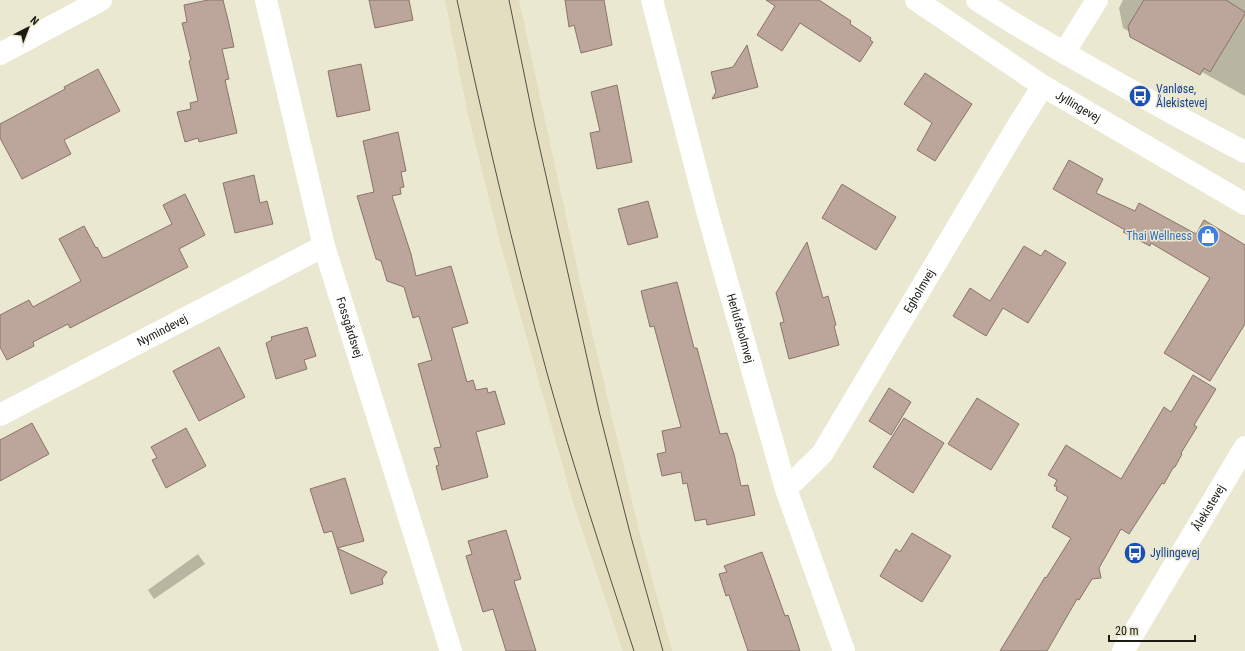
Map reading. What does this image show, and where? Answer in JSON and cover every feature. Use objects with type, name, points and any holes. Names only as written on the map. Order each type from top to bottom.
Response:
[{"type":"street","points":[[0,54],[102,0]]},
{"type":"street","name":"Fossgårdsvej","points":[[266,0],[324,246],[451,651]]},
{"type":"street","name":"Herlufsholmvej","points":[[652,0],[707,211],[786,489],[844,651]]},
{"type":"street","name":"Jyllingevej","points":[[916,0],[1043,86],[1245,204]]},
{"type":"street","points":[[977,0],[1064,53],[1140,96],[1245,152]]},
{"type":"street","points":[[1064,53],[1097,0]]},
{"type":"street","name":"Egholmvej","points":[[786,489],[822,454],[1043,86]]},
{"type":"street","name":"Nymindevej","points":[[0,415],[324,246]]},
{"type":"street","name":"Ålekistevej","points":[[1123,651],[1245,447]]},
{"type":"shaded area","points":[[445,0],[519,0],[581,286],[640,535],[672,651],[623,651],[574,506],[501,246],[468,115]]},
{"type":"shaded area","points":[[1123,0],[1245,0],[1245,96],[1123,28],[1119,8]]},
{"type":"shaded area","points":[[198,554],[205,564],[154,599],[148,590]]},
{"type":"building","points":[[208,0],[223,0],[229,24],[234,47],[222,49],[229,79],[225,80],[237,133],[199,142],[198,138],[185,142],[177,112],[191,109],[190,103],[198,101],[189,61],[191,60],[182,23],[187,22],[184,5]]},
{"type":"building","points":[[369,0],[409,0],[413,20],[375,28]]},
{"type":"building","points":[[565,0],[604,0],[612,45],[581,53],[574,25],[569,27]]},
{"type":"building","points":[[766,0],[819,0],[851,21],[850,24],[871,38],[870,40],[873,42],[860,62],[800,23],[782,51],[757,35],[775,6]]},
{"type":"building","points":[[1144,0],[1226,0],[1245,12],[1245,14],[1210,72],[1204,68],[1200,75],[1130,37],[1128,26]]},
{"type":"building","points":[[747,45],[758,87],[712,99],[716,92],[711,72],[733,67]]},
{"type":"building","points":[[361,64],[370,110],[337,117],[328,71]]},
{"type":"building","points":[[98,69],[120,111],[64,140],[71,154],[22,179],[0,138],[0,124],[65,89],[64,87]]},
{"type":"building","points":[[925,73],[972,104],[935,161],[917,150],[932,123],[904,104]]},
{"type":"building","points":[[617,85],[632,162],[597,169],[590,133],[600,131],[591,92]]},
{"type":"building","points":[[398,132],[406,171],[401,172],[404,187],[400,188],[401,194],[392,196],[411,254],[416,276],[451,266],[468,323],[452,328],[467,382],[473,380],[476,390],[487,388],[488,393],[495,391],[505,424],[476,432],[488,477],[442,490],[436,466],[439,465],[434,448],[441,447],[418,364],[432,360],[419,316],[413,318],[404,287],[387,281],[381,261],[376,259],[357,196],[374,192],[363,141]]},
{"type":"building","points":[[1069,160],[1103,179],[1096,193],[1135,211],[1139,203],[1196,234],[1204,220],[1245,245],[1245,324],[1210,381],[1164,353],[1210,278],[1151,243],[1150,246],[1123,232],[1125,230],[1053,189]]},
{"type":"building","points":[[254,175],[260,203],[267,201],[273,224],[235,233],[223,183]]},
{"type":"building","points":[[842,184],[896,217],[876,250],[822,218]]},
{"type":"building","points":[[185,194],[205,235],[179,249],[188,267],[70,328],[68,324],[33,342],[34,346],[7,360],[0,347],[0,315],[29,300],[33,307],[81,281],[59,239],[84,226],[103,258],[107,257],[172,224],[163,205]]},
{"type":"building","points":[[648,201],[658,237],[628,245],[618,209]]},
{"type":"building","points":[[807,242],[823,298],[828,296],[836,325],[834,326],[839,345],[789,359],[780,323],[784,322],[776,293]]},
{"type":"building","points":[[1024,246],[1041,256],[1045,250],[1066,263],[1028,323],[1003,308],[986,336],[953,316],[970,288],[990,301]]},
{"type":"building","points":[[677,282],[694,348],[697,348],[720,434],[727,433],[734,454],[741,486],[748,485],[755,515],[707,525],[706,519],[695,521],[687,483],[683,484],[681,472],[662,476],[657,454],[666,452],[662,431],[681,427],[654,326],[650,327],[641,291]]},
{"type":"building","points":[[307,327],[316,356],[304,360],[307,369],[276,379],[266,343],[272,340],[271,337]]},
{"type":"building","points":[[219,347],[245,397],[199,421],[173,371]]},
{"type":"building","points":[[1193,375],[1216,389],[1194,425],[1197,427],[1164,484],[1162,483],[1129,534],[1121,529],[1099,568],[1101,578],[1092,579],[1079,600],[1077,599],[1047,651],[1000,651],[1045,577],[1046,578],[1071,538],[1052,527],[1068,497],[1056,490],[1057,487],[1054,486],[1057,480],[1048,475],[1066,445],[1121,479],[1164,407],[1171,412]]},
{"type":"building","points":[[889,388],[911,402],[891,435],[869,421]]},
{"type":"building","points":[[977,398],[1019,424],[991,470],[948,444]]},
{"type":"building","points":[[904,418],[944,443],[913,493],[873,467]]},
{"type":"building","points":[[32,423],[49,454],[0,481],[0,440]]},
{"type":"building","points":[[186,428],[206,466],[166,488],[152,460],[157,458],[151,447]]},
{"type":"building","points":[[345,478],[364,541],[337,548],[332,531],[324,533],[310,489]]},
{"type":"building","points":[[506,530],[521,579],[514,581],[536,651],[506,651],[493,609],[483,612],[466,556],[472,554],[468,541]]},
{"type":"building","points":[[912,533],[951,556],[922,602],[880,576],[896,549],[900,552]]},
{"type":"building","points":[[337,548],[387,572],[382,579],[383,584],[351,594]]},
{"type":"building","points":[[762,552],[785,616],[788,615],[800,651],[748,651],[729,595],[726,596],[719,574],[727,572],[724,566]]},
{"type":"tram line","points":[[457,0],[499,187],[547,373],[578,478],[634,651]]},
{"type":"tram line","points":[[509,0],[535,127],[599,411],[631,537],[663,651]]},
{"type":"place","name":"Vanløse, Ålekistevej","points":[[1140,96]]},
{"type":"place","name":"Thai Wellness","points":[[1208,236]]},
{"type":"place","name":"Jyllingevej","points":[[1135,553]]}]
